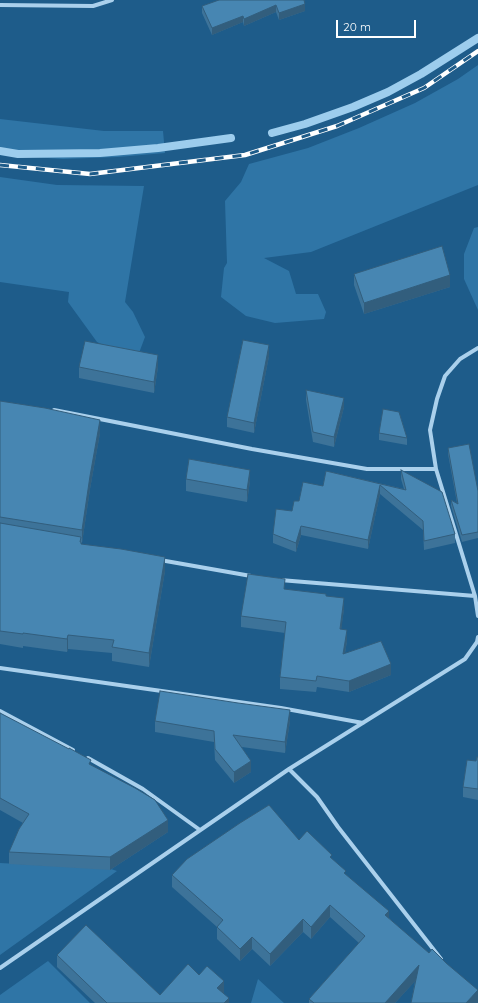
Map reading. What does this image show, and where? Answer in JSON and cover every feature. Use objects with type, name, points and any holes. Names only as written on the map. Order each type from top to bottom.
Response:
[{"type":"street","points":[[0,5],[93,6],[112,0]]},
{"type":"street","points":[[478,348],[460,359],[445,376],[437,399],[430,430],[436,469],[475,596],[478,616]]},
{"type":"street","points":[[50,409],[252,449],[367,469],[436,469]]},
{"type":"street","points":[[155,559],[256,576]]},
{"type":"street","points":[[271,579],[475,596]]},
{"type":"street","points":[[0,968],[289,769],[465,659],[477,642],[478,637]]},
{"type":"street","points":[[0,668],[281,708],[363,723]]},
{"type":"street","points":[[0,711],[77,753]]},
{"type":"street","points":[[84,756],[143,789],[200,830]]},
{"type":"street","points":[[289,769],[317,797],[338,827],[443,961]]},
{"type":"shaded area","points":[[478,65],[478,185],[311,252],[264,258],[289,271],[296,294],[318,294],[326,312],[324,319],[275,323],[246,316],[221,297],[224,268],[227,263],[225,201],[241,182],[249,164],[308,148],[359,128],[415,103],[458,79]]},
{"type":"shaded area","points":[[0,119],[104,131],[163,131],[165,153],[118,157],[63,159],[0,155]]},
{"type":"shaded area","points":[[0,177],[57,185],[144,186],[125,302],[133,312],[145,337],[139,353],[120,353],[97,342],[68,302],[69,292],[0,282]]},
{"type":"shaded area","points":[[478,227],[478,310],[464,279],[464,254],[474,228]]},
{"type":"shaded area","points":[[0,863],[111,869],[117,871],[0,955]]},
{"type":"shaded area","points":[[48,961],[90,1003],[0,1003],[0,995]]},
{"type":"shaded area","points":[[258,979],[284,1003],[251,1003]]},
{"type":"building","points":[[219,0],[304,0],[305,4],[279,13],[276,5],[244,19],[243,16],[212,28],[202,6]]},
{"type":"building","points":[[442,246],[450,275],[364,303],[354,274]]},
{"type":"building","points":[[243,340],[269,345],[254,423],[227,417]]},
{"type":"building","points":[[85,341],[158,355],[154,382],[79,367]]},
{"type":"building","points":[[306,390],[344,398],[334,437],[313,432]]},
{"type":"building","points":[[0,401],[45,408],[100,420],[82,530],[0,517]]},
{"type":"building","points":[[383,409],[399,412],[407,438],[379,433]]},
{"type":"building","points":[[469,444],[478,491],[478,532],[462,535],[451,500],[458,504],[448,448]]},
{"type":"building","points":[[189,459],[250,470],[247,490],[186,479]]},
{"type":"building","points":[[401,470],[442,492],[455,534],[424,541],[423,521],[380,485],[368,540],[301,526],[296,543],[273,534],[276,509],[292,511],[294,501],[299,501],[303,482],[323,486],[326,471],[406,490]]},
{"type":"building","points":[[0,523],[81,537],[81,544],[165,557],[149,653],[112,647],[114,640],[68,635],[67,639],[0,631]]},
{"type":"building","points":[[248,574],[285,579],[284,589],[326,594],[326,596],[344,598],[340,629],[347,630],[343,654],[381,641],[391,664],[349,681],[317,676],[316,681],[280,677],[286,622],[241,616]]},
{"type":"building","points":[[160,691],[290,710],[285,742],[233,735],[251,761],[234,772],[215,749],[214,731],[155,721]]},
{"type":"building","points":[[0,713],[91,760],[89,764],[155,800],[168,820],[110,857],[9,852],[19,829],[29,814],[0,798]]},
{"type":"building","points":[[477,757],[478,789],[463,787],[467,760],[476,761]]},
{"type":"building","points":[[269,805],[299,840],[307,831],[332,855],[330,857],[346,871],[344,873],[389,911],[385,915],[429,953],[432,949],[478,990],[466,1003],[411,1003],[419,965],[385,1003],[314,1003],[309,999],[365,936],[330,905],[311,927],[303,919],[270,954],[252,937],[240,949],[217,927],[223,920],[172,875],[187,859]]},
{"type":"building","points":[[86,925],[160,995],[188,964],[199,975],[207,966],[224,981],[217,988],[229,998],[224,1003],[107,1003],[57,955]]},
{"type":"waterway","points":[[272,133],[305,124],[353,107],[388,92],[421,74],[478,38]]},
{"type":"waterway","points":[[0,151],[18,154],[100,153],[158,148],[231,138]]},
{"type":"railway","points":[[0,165],[90,174],[245,155],[337,126],[424,88],[478,51]]}]
